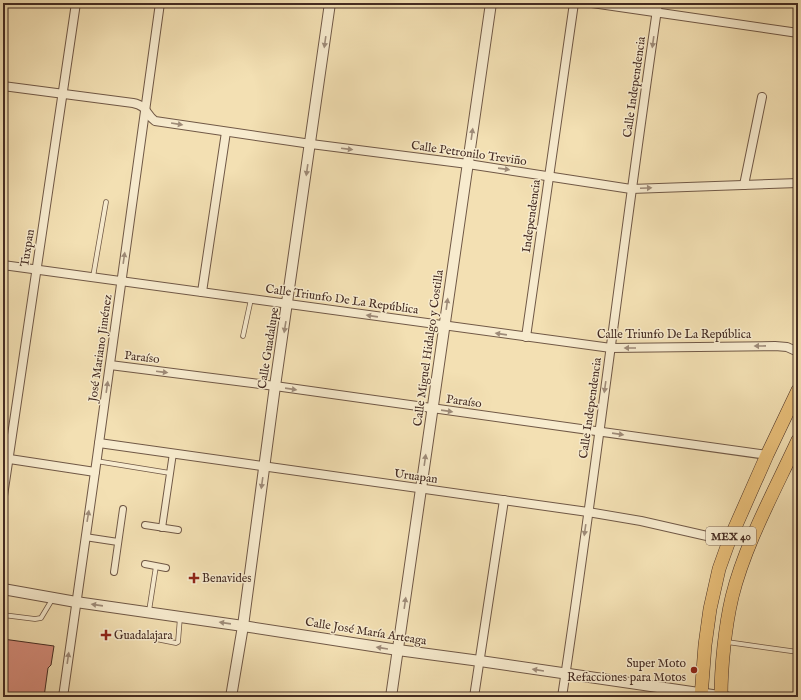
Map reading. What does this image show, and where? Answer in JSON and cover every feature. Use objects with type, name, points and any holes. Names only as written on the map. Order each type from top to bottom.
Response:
[{"type":"main road","name":"MEX 40","points":[[701,695],[705,645],[710,609],[719,569],[729,541],[798,390]]},
{"type":"main road","name":"MEX 40","points":[[722,697],[725,642],[732,597],[748,549],[798,440]]},
{"type":"street","name":"Tuxpan","points":[[3,496],[6,458],[76,3]]},
{"type":"street","name":"José Mariano Jiménez","points":[[63,697],[160,3]]},
{"type":"street","name":"Calle Guadalupe","points":[[231,697],[243,626],[275,386],[311,144],[330,3]]},
{"type":"street","name":"Calle Miguel Hidalgo y Costilla","points":[[391,697],[491,3]]},
{"type":"street","name":"Independencia","points":[[526,337],[574,3]]},
{"type":"street","points":[[592,3],[798,33]]},
{"type":"street","name":"Calle Independencia","points":[[562,697],[658,3]]},
{"type":"street","points":[[3,86],[140,104],[145,108]]},
{"type":"street","points":[[744,185],[762,97]]},
{"type":"street","name":"Calle Petronilo Treviño","points":[[145,108],[155,121],[311,144],[468,164],[632,189],[798,184]]},
{"type":"street","points":[[202,292],[226,132]]},
{"type":"street","name":"Calle Triunfo De La República","points":[[3,265],[611,348],[775,346],[787,347],[798,352]]},
{"type":"street","name":"Paraíso","points":[[110,365],[275,386],[767,455]]},
{"type":"street","name":"Uruapan","points":[[99,443],[264,465],[588,512],[641,521],[729,541]]},
{"type":"street","points":[[162,528],[173,453]]},
{"type":"street","points":[[6,458],[95,472]]},
{"type":"street","points":[[474,697],[504,500]]},
{"type":"street","points":[[114,572],[123,509]]},
{"type":"street","points":[[145,525],[178,530]]},
{"type":"street","points":[[85,537],[118,542]]},
{"type":"street","points":[[145,564],[166,568]]},
{"type":"street","name":"Calle José María Arteaga","points":[[3,590],[398,650],[480,660],[722,697]]},
{"type":"lane","points":[[93,277],[106,202]]},
{"type":"lane","points":[[243,336],[250,299]]},
{"type":"lane","points":[[96,461],[170,473]]},
{"type":"lane","points":[[149,612],[156,566]]},
{"type":"lane","points":[[3,615],[36,619],[40,618],[53,598]]},
{"type":"lane","points":[[156,639],[176,643],[178,642],[180,617]]},
{"type":"lane","points":[[725,642],[798,652]]},
{"type":"building","points":[[3,639],[54,646],[51,665],[48,668],[44,697],[3,697]]},
{"type":"place","name":"Benavides","points":[[194,578]]},
{"type":"place","name":"Guadalajara","points":[[106,635]]},
{"type":"place","name":"Super Moto Refacciones para Motos","points":[[694,670]]}]
